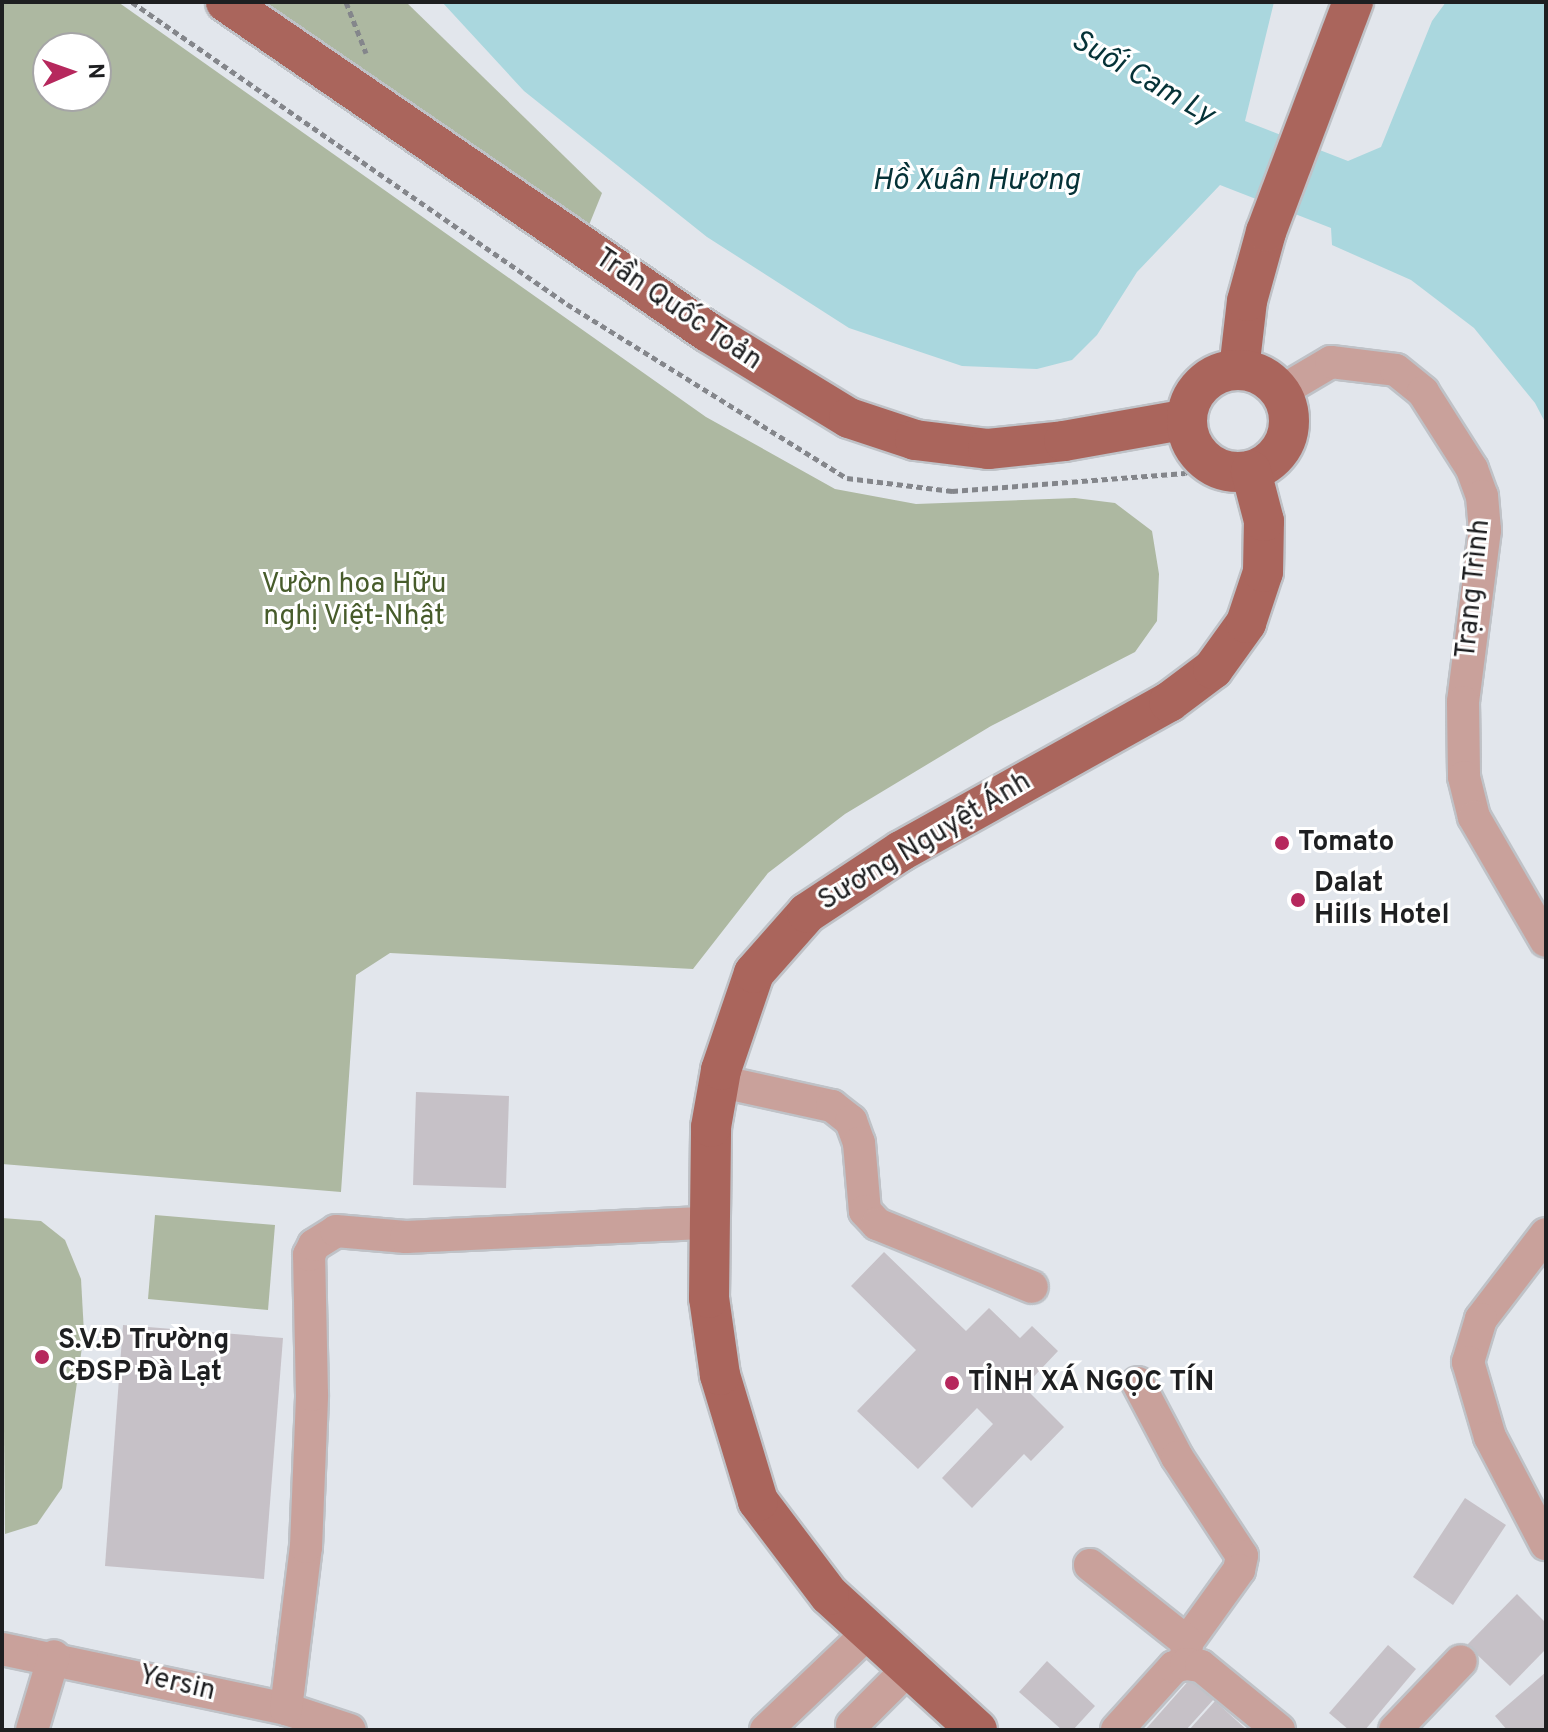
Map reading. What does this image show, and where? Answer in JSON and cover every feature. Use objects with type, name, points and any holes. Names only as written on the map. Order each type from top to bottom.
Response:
[{"type":"main road","name":"Trần Quốc Toản","points":[[226,2],[708,332],[849,418],[915,440],[988,449],[1187,419]]},
{"type":"main road","points":[[1239,370],[1247,301],[1266,232],[1353,2]]},
{"type":"main road","points":[[1239,370],[1255,373],[1280,392],[1289,418],[1283,446],[1251,471],[1235,473],[1206,461],[1189,435],[1187,419],[1197,390],[1209,378],[1239,370]]},
{"type":"main road","name":"Sương Nguyệt Ánh","points":[[977,1730],[868,1633],[788,1546],[758,1501],[720,1375],[709,1298],[707,1223],[711,1127],[718,1081],[754,973],[807,913],[901,851],[1169,702],[1213,669],[1246,623],[1263,572],[1264,521],[1251,471]]},
{"type":"street","name":"Trạng Trình","points":[[1280,392],[1331,362],[1396,370],[1423,392],[1472,469],[1482,496],[1485,530],[1463,702],[1464,777],[1474,817],[1546,941]]},
{"type":"street","points":[[718,1081],[832,1106],[851,1121],[859,1143],[865,1211],[877,1224],[1032,1287]]},
{"type":"street","points":[[286,1709],[306,1547],[312,1395],[309,1255],[314,1245],[336,1231],[406,1237],[707,1223]]},
{"type":"street","points":[[1546,1234],[1481,1319],[1468,1362],[1490,1437],[1546,1544]]},
{"type":"street","points":[[1117,1730],[1187,1653],[1239,1570],[1242,1556],[1177,1457],[1138,1383]]},
{"type":"street","points":[[1090,1565],[1201,1666],[1279,1730]]},
{"type":"street","points":[[766,1730],[868,1633]]},
{"type":"street","name":"Yersin","points":[[2,1649],[54,1656],[286,1709],[335,1728]]},
{"type":"street","points":[[32,1730],[54,1656]]},
{"type":"street","points":[[1395,1730],[1461,1661]]},
{"type":"street","points":[[852,1725],[907,1670]]},
{"type":"path","points":[[346,2],[372,69]]},
{"type":"green space","name":"Vườn hoa Hữu nghị Việt-Nhật","points":[[2,2],[118,2],[706,417],[835,489],[916,504],[1075,498],[1115,503],[1152,531],[1159,574],[1157,621],[1135,652],[991,726],[845,814],[768,873],[693,969],[390,953],[356,975],[341,1192],[2,1164]]},
{"type":"green space","points":[[237,2],[406,2],[602,193],[587,230]]},
{"type":"green space","points":[[155,1215],[275,1225],[268,1310],[148,1299]]},
{"type":"green space","name":"S.V.Đ Trường CĐSP Đà Lạt","points":[[2,1218],[41,1221],[65,1240],[81,1279],[84,1333],[62,1488],[37,1524],[5,1534]]},
{"type":"water","name":"Hồ Xuân Hương","points":[[442,2],[1274,2],[1245,121],[1348,161],[1381,147],[1432,21],[1446,2],[1546,2],[1546,424],[1535,403],[1474,328],[1411,280],[1332,245],[1331,228],[1220,185],[1137,272],[1097,335],[1072,360],[1037,369],[962,366],[849,328],[707,237],[524,91]]},
{"type":"building","points":[[416,1092],[509,1096],[506,1188],[413,1185]]},
{"type":"building","points":[[884,1252],[966,1331],[989,1308],[1020,1338],[1032,1326],[1058,1351],[1024,1387],[1064,1427],[1031,1461],[1024,1454],[972,1508],[942,1478],[993,1424],[977,1408],[918,1469],[857,1411],[916,1350],[851,1286]]},
{"type":"building","points":[[123,1325],[283,1338],[264,1579],[105,1566]]},
{"type":"building","points":[[1465,1498],[1506,1525],[1453,1605],[1413,1577]]},
{"type":"building","points":[[1517,1594],[1546,1623],[1546,1649],[1510,1686],[1467,1645]]},
{"type":"building","points":[[1388,1645],[1416,1669],[1365,1730],[1349,1730],[1329,1713]]},
{"type":"building","points":[[1047,1661],[1095,1706],[1073,1730],[1062,1730],[1019,1692]]},
{"type":"building","points":[[1546,1672],[1546,1730],[1507,1730],[1495,1716]]},
{"type":"building","points":[[1191,1678],[1214,1699],[1186,1730],[1145,1730]]},
{"type":"building","points":[[1215,1701],[1247,1730],[1189,1730]]},
{"type":"place","name":"Tomato","points":[[1282,843]]},
{"type":"place","name":"Dalat Hills Hotel","points":[[1298,900]]},
{"type":"place","name":"S.V.Đ Trường CĐSP Đà Lạt","points":[[42,1357]]},
{"type":"place","name":"TỈNH XÁ NGỌC TÍN","points":[[952,1383]]},
{"type":"water label","name":"Suối Cam Ly","points":[[1142,79]]}]
